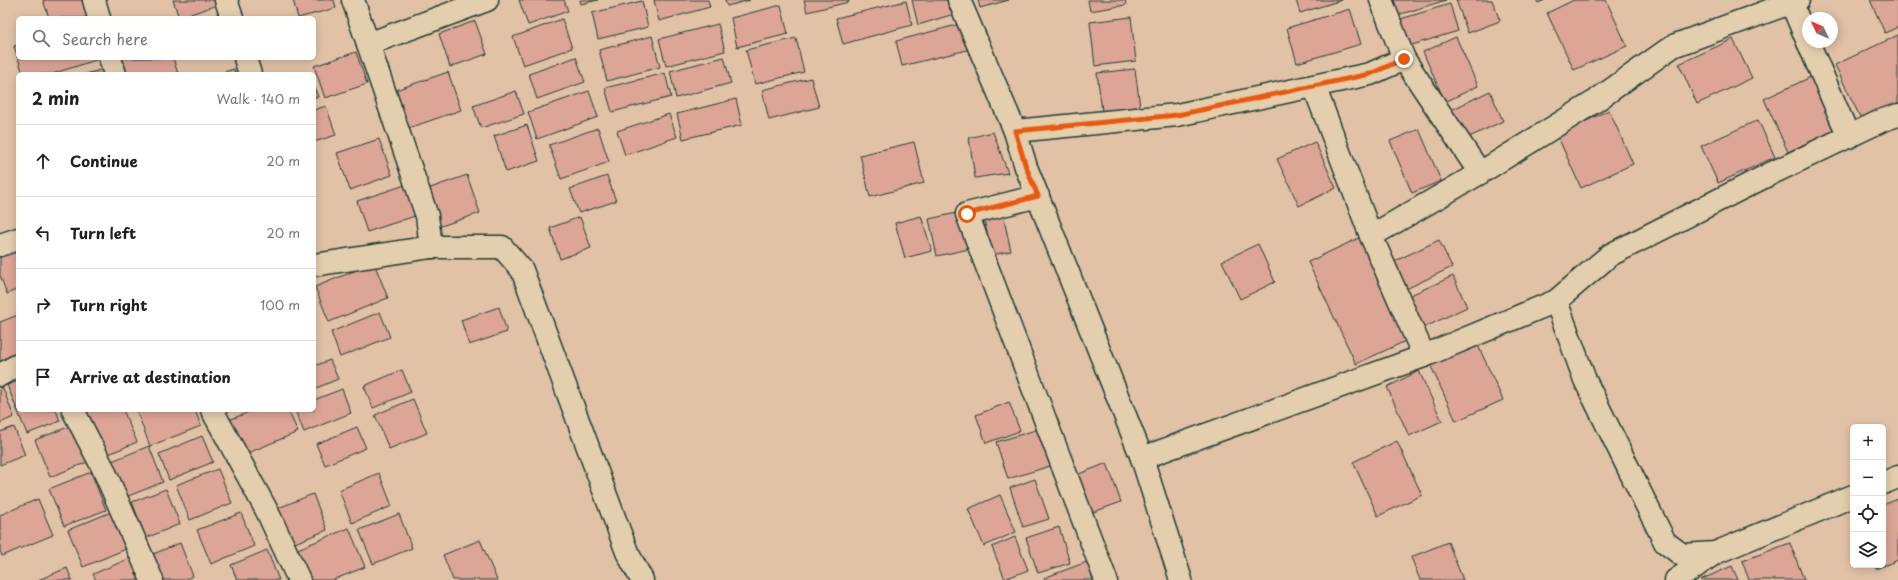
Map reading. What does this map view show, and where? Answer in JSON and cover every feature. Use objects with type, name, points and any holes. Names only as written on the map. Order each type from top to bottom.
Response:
[{"type":"street","points":[[94,0],[98,16]]},
{"type":"street","points":[[226,0],[231,16]]},
{"type":"street","points":[[353,0],[427,216],[431,247]]},
{"type":"street","points":[[368,44],[487,0]]},
{"type":"street","points":[[959,0],[1015,131],[1026,167],[1142,458],[1181,580]]},
{"type":"street","points":[[1381,0],[1404,59],[1480,174]]},
{"type":"street","points":[[1371,236],[1480,174],[1594,102],[1673,46],[1793,1],[1802,26]]},
{"type":"street","points":[[1811,48],[1849,137]]},
{"type":"street","points":[[1015,131],[1177,115],[1370,74],[1404,59]]},
{"type":"street","points":[[111,60],[114,72]]},
{"type":"street","points":[[246,60],[249,72]]},
{"type":"street","points":[[1314,86],[1371,236],[1424,356]]},
{"type":"street","points":[[1142,458],[1424,356],[1556,301],[1610,254],[1768,175],[1883,120],[1898,115]]},
{"type":"street","points":[[1038,196],[967,214],[1106,580]]},
{"type":"street","points":[[0,245],[16,240]]},
{"type":"street","points":[[316,265],[431,247],[502,247],[522,270],[627,552],[642,580]]},
{"type":"street","points":[[1556,301],[1585,380],[1665,542],[1682,555],[1715,553]]},
{"type":"street","points":[[0,375],[16,366]]},
{"type":"street","points":[[74,412],[103,468],[152,580]]},
{"type":"street","points":[[213,412],[267,511],[299,580]]},
{"type":"street","points":[[1886,482],[1898,477]]},
{"type":"street","points":[[1676,580],[1715,553],[1850,497]]},
{"type":"building","points":[[43,0],[83,0],[89,16],[48,16]]},
{"type":"building","points":[[173,0],[219,0],[220,4],[185,16],[178,16]]},
{"type":"building","points":[[293,0],[334,0],[336,8],[306,16],[297,16]]},
{"type":"building","points":[[519,0],[564,0],[568,11],[528,25]]},
{"type":"building","points":[[580,0],[598,0],[581,4]]},
{"type":"building","points":[[654,0],[708,0],[710,7],[659,21]]},
{"type":"building","points":[[725,0],[750,0],[727,6]]},
{"type":"building","points":[[804,0],[849,0],[849,2],[807,12]]},
{"type":"building","points":[[912,0],[949,0],[954,14],[918,25]]},
{"type":"building","points":[[978,0],[1009,0],[980,8]]},
{"type":"building","points":[[1088,0],[1125,0],[1126,5],[1090,11]]},
{"type":"building","points":[[1296,0],[1342,0],[1300,13]]},
{"type":"building","points":[[1393,0],[1446,0],[1398,15]]},
{"type":"building","points":[[1456,0],[1492,0],[1500,21],[1468,33]]},
{"type":"building","points":[[1536,0],[1545,0],[1538,3]]},
{"type":"building","points":[[1574,0],[1606,0],[1627,46],[1574,70],[1547,13]]},
{"type":"building","points":[[1870,0],[1898,0],[1898,27],[1885,33]]},
{"type":"building","points":[[642,1],[648,27],[598,39],[592,13]]},
{"type":"building","points":[[906,1],[912,25],[843,44],[836,18]]},
{"type":"building","points":[[1450,4],[1458,31],[1402,48],[1394,21]]},
{"type":"building","points":[[781,5],[788,34],[737,47],[731,18]]},
{"type":"building","points":[[1350,9],[1361,44],[1297,63],[1287,28]]},
{"type":"building","points":[[225,12],[226,16],[212,16]]},
{"type":"building","points":[[1131,17],[1136,61],[1095,66],[1090,22]]},
{"type":"building","points":[[562,19],[572,48],[523,65],[513,37]]},
{"type":"building","points":[[475,21],[487,54],[450,67],[439,34]]},
{"type":"building","points":[[964,23],[971,49],[902,66],[896,41]]},
{"type":"building","points":[[718,24],[725,51],[666,66],[659,39]]},
{"type":"building","points":[[1898,35],[1898,106],[1863,123],[1835,65]]},
{"type":"building","points":[[652,36],[660,67],[607,81],[599,50]]},
{"type":"building","points":[[1456,37],[1478,86],[1445,102],[1423,52]]},
{"type":"building","points":[[796,38],[804,72],[755,84],[746,50]]},
{"type":"building","points":[[1733,39],[1752,78],[1697,104],[1679,64]]},
{"type":"building","points":[[356,52],[367,84],[325,98],[314,66]]},
{"type":"building","points":[[576,57],[585,82],[537,99],[529,74]]},
{"type":"building","points":[[724,57],[731,83],[676,98],[670,71]]},
{"type":"building","points":[[18,60],[96,60],[58,72],[22,72]]},
{"type":"building","points":[[122,60],[174,60],[177,72],[125,72]]},
{"type":"building","points":[[107,68],[108,72],[93,72]]},
{"type":"building","points":[[234,69],[235,72],[224,72]]},
{"type":"building","points":[[1135,69],[1140,107],[1102,111],[1097,73]]},
{"type":"building","points":[[448,72],[461,110],[403,130],[390,92]]},
{"type":"building","points":[[665,73],[671,97],[612,112],[605,88]]},
{"type":"building","points":[[1813,76],[1837,129],[1788,152],[1764,99]]},
{"type":"building","points":[[811,78],[819,107],[769,120],[762,90]]},
{"type":"building","points":[[516,91],[524,114],[481,128],[473,106]]},
{"type":"building","points":[[589,91],[598,117],[537,139],[528,112]]},
{"type":"building","points":[[1490,91],[1503,121],[1463,140],[1449,111]]},
{"type":"building","points":[[736,99],[742,125],[683,139],[677,114]]},
{"type":"building","points":[[326,106],[336,135],[316,141],[316,109]]},
{"type":"building","points":[[1609,110],[1633,164],[1581,188],[1557,135]]},
{"type":"building","points":[[669,114],[677,137],[625,155],[617,131]]},
{"type":"building","points":[[1758,120],[1775,157],[1718,183],[1701,146]]},
{"type":"building","points":[[527,125],[539,161],[506,172],[494,136]]},
{"type":"building","points":[[598,128],[609,162],[561,179],[549,145]]},
{"type":"building","points":[[1419,129],[1441,181],[1412,193],[1390,141]]},
{"type":"building","points":[[993,132],[1008,173],[975,178],[969,138]]},
{"type":"building","points":[[379,139],[392,175],[350,190],[337,153]]},
{"type":"building","points":[[914,142],[924,183],[870,197],[860,155]]},
{"type":"building","points":[[1315,142],[1336,188],[1299,206],[1277,159]]},
{"type":"building","points":[[467,175],[480,213],[432,229],[419,192]]},
{"type":"building","points":[[607,176],[616,201],[579,213],[570,189]]},
{"type":"building","points":[[405,185],[415,216],[367,232],[357,201]]},
{"type":"building","points":[[961,212],[969,249],[937,256],[929,219]]},
{"type":"building","points":[[1003,215],[1011,251],[992,255],[984,219]]},
{"type":"building","points":[[921,216],[932,251],[905,258],[895,223]]},
{"type":"building","points":[[580,217],[591,248],[560,259],[550,228]]},
{"type":"building","points":[[1363,236],[1410,339],[1356,364],[1308,262]]},
{"type":"building","points":[[1439,240],[1452,267],[1406,289],[1393,262]]},
{"type":"building","points":[[1258,244],[1275,282],[1240,299],[1222,261]]},
{"type":"building","points":[[16,251],[16,290],[7,294],[0,275],[0,257]]},
{"type":"building","points":[[374,263],[388,298],[329,322],[316,287]]},
{"type":"building","points":[[1453,276],[1467,307],[1419,330],[1404,298]]},
{"type":"building","points":[[499,307],[507,332],[469,345],[461,320]]},
{"type":"building","points":[[380,312],[390,337],[340,357],[331,332]]},
{"type":"building","points":[[16,316],[16,355],[0,362],[0,322]]},
{"type":"building","points":[[1477,343],[1503,400],[1456,421],[1430,364]]},
{"type":"building","points":[[330,360],[338,379],[316,388],[316,365]]},
{"type":"building","points":[[402,370],[411,392],[373,408],[364,386]]},
{"type":"building","points":[[1419,371],[1442,421],[1409,436],[1387,387]]},
{"type":"building","points":[[16,382],[16,407],[7,385]]},
{"type":"building","points":[[1,383],[14,417],[0,423],[0,384]]},
{"type":"building","points":[[342,389],[351,413],[304,432],[296,412],[316,412],[316,399]]},
{"type":"building","points":[[413,399],[427,433],[389,449],[375,415]]},
{"type":"building","points":[[1009,402],[1020,431],[986,443],[976,415]]},
{"type":"building","points":[[18,412],[57,412],[60,421],[27,434]]},
{"type":"building","points":[[86,412],[124,412],[137,442],[104,456]]},
{"type":"building","points":[[137,412],[196,412],[201,426],[150,446]]},
{"type":"building","points":[[249,412],[289,412],[298,432],[243,455],[229,420]]},
{"type":"building","points":[[73,425],[88,462],[50,477],[35,440]]},
{"type":"building","points":[[14,427],[25,455],[0,465],[0,432]]},
{"type":"building","points":[[357,427],[366,448],[325,465],[316,444]]},
{"type":"building","points":[[1039,429],[1050,466],[1008,479],[996,442]]},
{"type":"building","points":[[202,436],[213,462],[169,480],[159,454]]},
{"type":"building","points":[[1397,441],[1422,495],[1378,516],[1353,462]]},
{"type":"building","points":[[149,446],[163,482],[126,497],[112,461]]},
{"type":"building","points":[[1107,463],[1121,502],[1088,514],[1074,476]]},
{"type":"building","points":[[218,469],[232,503],[190,520],[176,485]]},
{"type":"building","points":[[91,472],[106,510],[64,526],[49,489]]},
{"type":"building","points":[[379,473],[392,506],[352,523],[339,490]]},
{"type":"building","points":[[1035,479],[1049,519],[1023,527],[1010,488]]},
{"type":"building","points":[[166,489],[180,524],[146,538],[132,502]]},
{"type":"building","points":[[313,494],[327,530],[285,547],[271,511]]},
{"type":"building","points":[[1000,495],[1016,532],[984,546],[968,509]]},
{"type":"building","points":[[38,499],[53,535],[2,556],[0,551],[0,515]]},
{"type":"building","points":[[1898,499],[1898,560],[1886,565],[1886,532],[1886,504]]},
{"type":"building","points":[[111,512],[126,549],[83,567],[68,530]]},
{"type":"building","points":[[241,513],[254,546],[211,564],[197,530]]},
{"type":"building","points":[[399,514],[412,548],[373,564],[359,530]]},
{"type":"building","points":[[1059,527],[1070,563],[1038,573],[1026,538]]},
{"type":"building","points":[[349,528],[365,567],[333,580],[305,580],[293,551]]},
{"type":"building","points":[[1015,537],[1028,570],[1005,579],[992,547]]},
{"type":"building","points":[[480,540],[497,580],[453,580],[443,555]]},
{"type":"building","points":[[1448,542],[1463,580],[1420,580],[1411,557]]},
{"type":"building","points":[[180,543],[193,576],[183,580],[156,580],[146,557]]},
{"type":"building","points":[[1790,543],[1804,580],[1749,580],[1742,561]]},
{"type":"building","points":[[267,550],[279,580],[237,580],[231,565]]},
{"type":"building","points":[[140,554],[150,580],[96,580],[93,574]]},
{"type":"building","points":[[1092,560],[1099,580],[1045,580],[1044,578]]},
{"type":"building","points":[[1732,566],[1738,580],[1700,580]]},
{"type":"building","points":[[67,568],[72,580],[38,580]]},
{"type":"route","points":[[967,214],[1038,196],[1026,167],[1015,131],[1177,115],[1370,74],[1404,59]]}]
